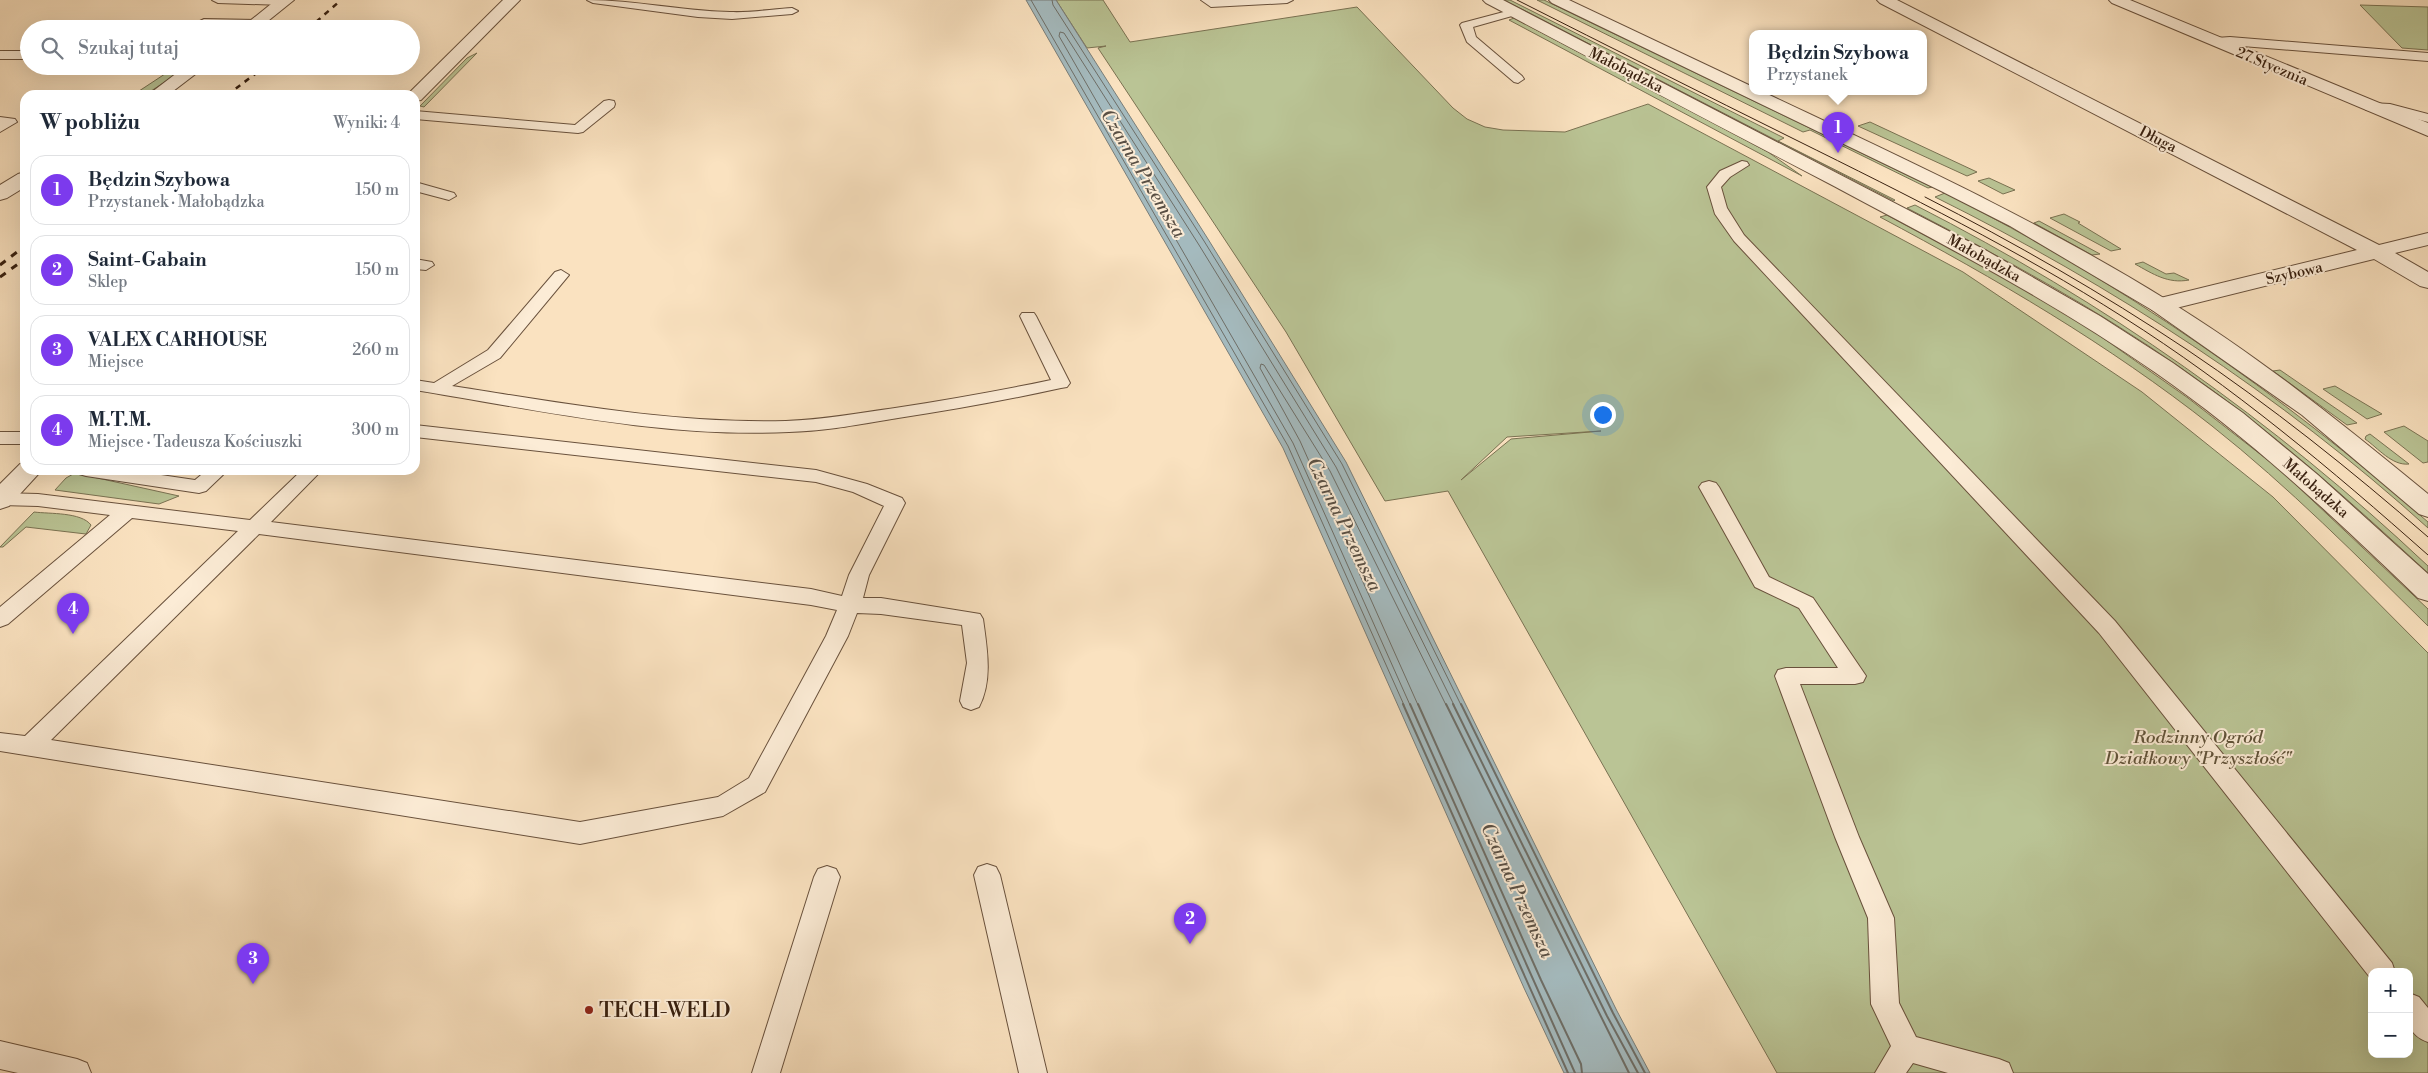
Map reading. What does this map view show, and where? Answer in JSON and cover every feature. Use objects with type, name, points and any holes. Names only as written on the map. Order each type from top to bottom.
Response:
[{"type":"street","points":[[420,91],[512,0]]},
{"type":"street","name":"Małobądzka","points":[[1491,0],[1980,255],[2057,298],[2126,342],[2267,445],[2342,510],[2428,591]]},
{"type":"street","name":"Małobądzka","points":[[1557,0],[1749,92]]},
{"type":"street","name":"Długa","points":[[1885,0],[2378,253],[2428,281]]},
{"type":"street","name":"27 Stycznia","points":[[2117,0],[2428,130]]},
{"type":"street","points":[[260,20],[285,1]]},
{"type":"street","points":[[164,90],[185,75]]},
{"type":"street","name":"Małobądzka","points":[[1756,95],[1951,188],[2017,222],[2160,305],[2311,410],[2428,508]]},
{"type":"street","points":[[0,194],[20,181]]},
{"type":"street","name":"Szybowa","points":[[2160,305],[2378,253],[2428,239]]},
{"type":"street","points":[[1,499],[24,475]]},
{"type":"lane","points":[[218,0],[285,1]]},
{"type":"lane","points":[[593,0],[698,14],[732,16],[792,11]]},
{"type":"lane","points":[[1207,0],[1211,4],[1287,0]]},
{"type":"lane","points":[[1515,12],[1466,25],[1471,39],[1518,79]]},
{"type":"lane","points":[[2216,42],[2230,41],[2428,57]]},
{"type":"lane","points":[[0,55],[20,55]]},
{"type":"lane","points":[[420,115],[578,129],[609,104]]},
{"type":"lane","points":[[2371,107],[2390,108],[2428,118]]},
{"type":"lane","points":[[0,121],[10,122],[0,128]]},
{"type":"lane","points":[[1742,165],[1725,174],[1714,187],[1715,200],[1720,213],[1739,238],[2107,627],[2172,706],[2379,968]]},
{"type":"lane","points":[[420,187],[449,196]]},
{"type":"lane","points":[[438,388],[494,354],[561,275]]},
{"type":"lane","points":[[420,385],[590,414],[673,424],[776,427],[823,424],[995,398],[1061,383],[1028,316]]},
{"type":"lane","points":[[0,742],[418,806],[580,834],[723,806],[757,785],[837,636],[850,605],[859,575],[895,503],[860,488],[816,476],[420,431]]},
{"type":"lane","points":[[0,438],[20,438]]},
{"type":"lane","points":[[131,475],[198,487],[213,475]]},
{"type":"lane","points":[[29,747],[307,475]]},
{"type":"lane","points":[[1710,487],[1762,582],[1806,603],[1855,676],[1786,676],[1880,918],[1885,1004],[1907,1048],[2000,1073]]},
{"type":"lane","points":[[1,499],[38,500],[128,511],[811,597],[850,605],[881,606],[972,619],[978,663],[971,701]]},
{"type":"lane","points":[[0,619],[128,511]]},
{"type":"lane","points":[[987,875],[1034,1073]]},
{"type":"lane","points":[[766,1073],[827,877]]},
{"type":"lane","points":[[2413,1011],[2428,1029]]},
{"type":"lane","points":[[1889,1073],[1907,1048]]},
{"type":"lane","points":[[0,1055],[77,1073]]},
{"type":"green space","name":"Rodzinny Ogród Działkowy \"Przyszłość\"","points":[[1056,0],[1103,0],[1130,42],[1357,7],[1453,108],[1467,119],[1485,127],[1503,130],[1565,132],[1648,104],[1963,272],[2142,392],[2273,497],[2428,653],[2428,1073],[1777,1073],[1448,491],[1385,501],[1286,332],[1098,48],[1106,46],[1087,48]],"holes":[[[1601,431],[1511,439],[1461,480],[1507,437]]]},
{"type":"green space","points":[[1504,0],[1510,0],[1784,138],[1778,141],[1895,200],[1894,201]]},
{"type":"green space","points":[[1537,0],[1544,0],[1932,187],[1928,188],[1810,130],[1803,132]]},
{"type":"green space","points":[[2360,5],[2428,7],[2428,50],[2402,48]]},
{"type":"green space","points":[[1514,18],[1768,152],[1802,176],[1509,20]]},
{"type":"green space","points":[[477,53],[424,107],[420,106],[467,58]]},
{"type":"green space","points":[[163,75],[175,75],[153,90],[141,90]]},
{"type":"green space","points":[[1870,122],[1977,172],[1967,176],[1858,126]]},
{"type":"green space","points":[[1989,178],[2015,190],[2003,194],[1978,181]]},
{"type":"green space","points":[[1945,193],[2010,227],[2074,264],[2197,342],[2257,385],[2372,474],[2428,522],[2428,528],[2372,479],[2254,388],[2130,305],[2001,231],[1935,197]]},
{"type":"green space","points":[[1915,205],[1985,242],[2054,282],[2120,323],[2185,367],[2248,413],[2309,462],[2428,566],[2428,573],[2308,466],[2214,391],[2081,303],[1907,208]]},
{"type":"green space","points":[[2064,214],[2080,222],[2078,223],[2121,249],[2111,251],[2050,218]]},
{"type":"green space","points":[[1887,215],[2002,276],[2086,326],[2188,398],[2278,468],[2428,609],[2428,626],[2296,498],[2241,449],[2173,396],[2133,367],[2050,314],[1966,264],[1880,217]]},
{"type":"green space","points":[[2039,221],[2100,254],[2092,255],[2034,223]]},
{"type":"green space","points":[[2143,262],[2166,274],[2174,273],[2189,280],[2174,281],[2167,279],[2154,275],[2135,264]]},
{"type":"green space","points":[[2280,370],[2357,423],[2347,425],[2273,371]]},
{"type":"green space","points":[[2335,386],[2382,414],[2367,419],[2323,389]]},
{"type":"green space","points":[[2404,426],[2428,441],[2428,462],[2423,463],[2384,432]]},
{"type":"green space","points":[[2370,434],[2409,464],[2397,462],[2386,456],[2365,439]]},
{"type":"green space","points":[[71,475],[84,475],[179,496],[159,504],[55,490]]},
{"type":"green space","points":[[34,512],[73,516],[91,525],[86,534],[26,527],[3,547],[0,547]]},
{"type":"water","name":"Czarna Przemsza","points":[[1026,0],[1056,0],[1208,239],[1346,462],[1617,1011],[1650,1073],[1564,1073],[1524,988],[1283,448]]},
{"type":"tram line","points":[[1517,0],[1921,203],[2003,246],[2083,292],[2203,371],[2242,400],[2318,460],[2428,555]]},
{"type":"tram line","points":[[1925,197],[2058,269],[2186,349],[2310,439],[2428,537]]},
{"type":"railway","points":[[318,20],[341,0]]},
{"type":"railway","points":[[234,90],[254,75]]},
{"type":"railway","points":[[0,265],[20,250]]},
{"type":"railway","points":[[0,277],[20,263]]},
{"type":"place","name":"Będzin Szybowa","points":[[1838,153]]},
{"type":"place","name":"M.T.M.","points":[[73,634]]},
{"type":"place","name":"Saint-Gabain","points":[[1190,944]]},
{"type":"place","name":"VALEX CARHOUSE","points":[[253,984]]},
{"type":"place","name":"TECH-WELD","points":[[589,1010]]}]
